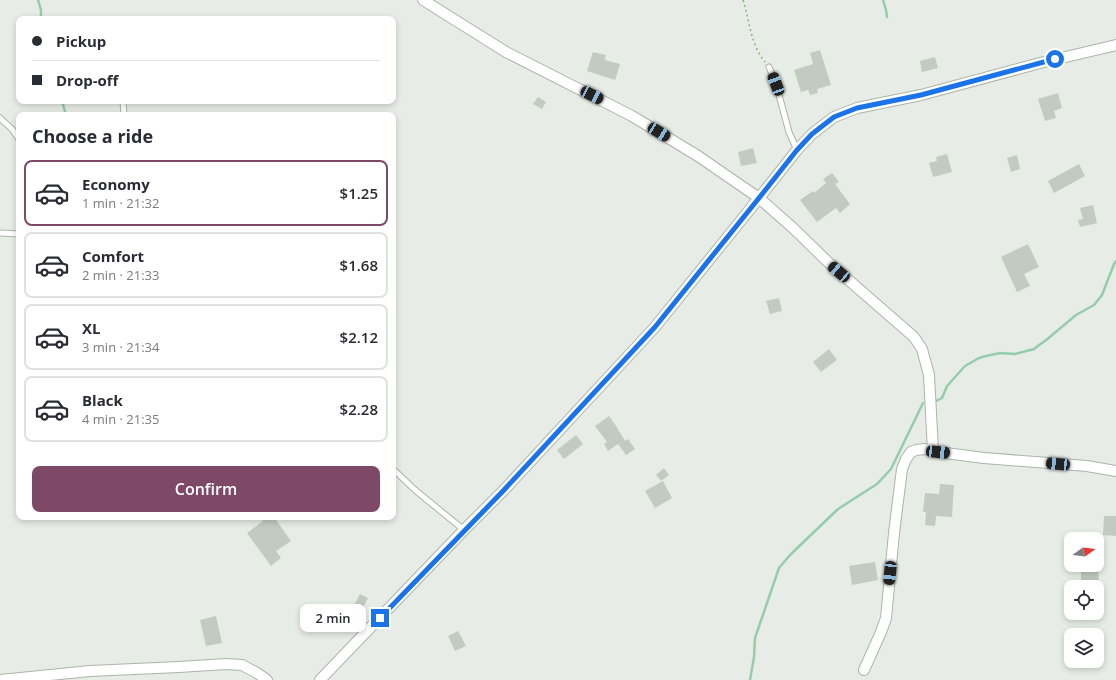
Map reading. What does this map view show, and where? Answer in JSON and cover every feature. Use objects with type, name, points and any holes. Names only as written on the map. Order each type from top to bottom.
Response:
[{"type":"street","points":[[423,0],[506,52],[632,116],[698,156],[759,198],[793,228],[829,263],[914,337],[922,349],[929,375],[933,451]]},
{"type":"street","points":[[320,680],[504,490],[655,327],[797,150],[812,134],[834,117],[857,108],[921,95],[1040,63],[1116,46]]},
{"type":"street","points":[[864,670],[886,618],[902,469],[906,458],[911,452],[925,449],[984,458],[1087,466],[1116,471]]},
{"type":"street","points":[[0,680],[90,671],[179,668],[226,664],[242,665],[266,680]]},
{"type":"lane","points":[[769,67],[776,84],[789,132],[797,150]]},
{"type":"lane","points":[[0,118],[16,135]]},
{"type":"lane","points":[[0,233],[16,234]]},
{"type":"lane","points":[[396,472],[415,490],[464,530]]},
{"type":"path","points":[[743,0],[754,44],[760,56],[769,67]]},
{"type":"building","points":[[820,50],[831,85],[817,89],[818,93],[810,95],[808,90],[801,92],[794,70],[813,64],[810,53]]},
{"type":"building","points":[[593,52],[606,55],[605,60],[620,64],[615,80],[587,71]]},
{"type":"building","points":[[935,57],[938,68],[922,72],[920,61]]},
{"type":"building","points":[[1058,93],[1062,108],[1054,111],[1056,118],[1045,121],[1038,99]]},
{"type":"building","points":[[538,97],[546,102],[542,109],[533,104]]},
{"type":"building","points":[[753,148],[757,163],[741,166],[738,152]]},
{"type":"building","points":[[947,154],[952,172],[933,177],[929,163],[937,161],[936,157]]},
{"type":"building","points":[[1017,155],[1020,169],[1011,172],[1007,158]]},
{"type":"building","points":[[1079,164],[1085,176],[1054,193],[1048,181]]},
{"type":"building","points":[[832,173],[839,182],[835,184],[850,204],[840,213],[836,208],[817,222],[800,200],[813,191],[814,193],[826,183],[823,179]]},
{"type":"building","points":[[1093,205],[1097,223],[1080,227],[1078,220],[1083,219],[1080,208]]},
{"type":"building","points":[[1028,244],[1039,267],[1024,274],[1030,286],[1017,292],[1001,257]]},
{"type":"building","points":[[779,298],[782,311],[770,314],[766,301]]},
{"type":"building","points":[[829,349],[837,360],[821,372],[813,362]]},
{"type":"building","points":[[609,416],[625,441],[628,439],[635,449],[626,455],[618,444],[608,451],[604,444],[607,442],[595,426]]},
{"type":"building","points":[[576,435],[583,444],[564,459],[557,450]]},
{"type":"building","points":[[664,468],[669,475],[661,481],[656,475]]},
{"type":"building","points":[[663,481],[672,498],[655,508],[645,491]]},
{"type":"building","points":[[940,484],[954,485],[952,517],[936,516],[935,526],[925,525],[926,512],[923,512],[925,493],[939,494]]},
{"type":"building","points":[[1104,516],[1116,516],[1116,536],[1104,535]]},
{"type":"building","points":[[262,520],[276,520],[291,541],[276,551],[281,558],[271,566],[247,533],[263,521]]},
{"type":"building","points":[[875,562],[878,580],[852,585],[849,566]]},
{"type":"building","points":[[1081,572],[1098,572],[1099,580],[1081,580]]},
{"type":"building","points":[[360,594],[368,598],[361,612],[353,607]]},
{"type":"building","points":[[216,616],[222,643],[206,646],[200,620]]},
{"type":"building","points":[[458,631],[466,646],[455,651],[448,636]]},
{"type":"waterway","points":[[38,0],[41,16]]},
{"type":"waterway","points":[[883,0],[887,17]]},
{"type":"waterway","points":[[63,104],[65,112]]},
{"type":"waterway","points":[[936,401],[942,398],[947,386],[965,366],[979,358],[986,356],[1000,353],[1015,354],[1034,349],[1076,315],[1094,305],[1102,295],[1116,261]]},
{"type":"waterway","points":[[750,680],[754,657],[755,638],[779,568],[790,555],[838,509],[877,484],[891,469],[923,403]]},
{"type":"route","points":[[380,618],[504,490],[655,327],[797,150],[812,134],[834,117],[857,108],[921,95],[1055,59]]}]
